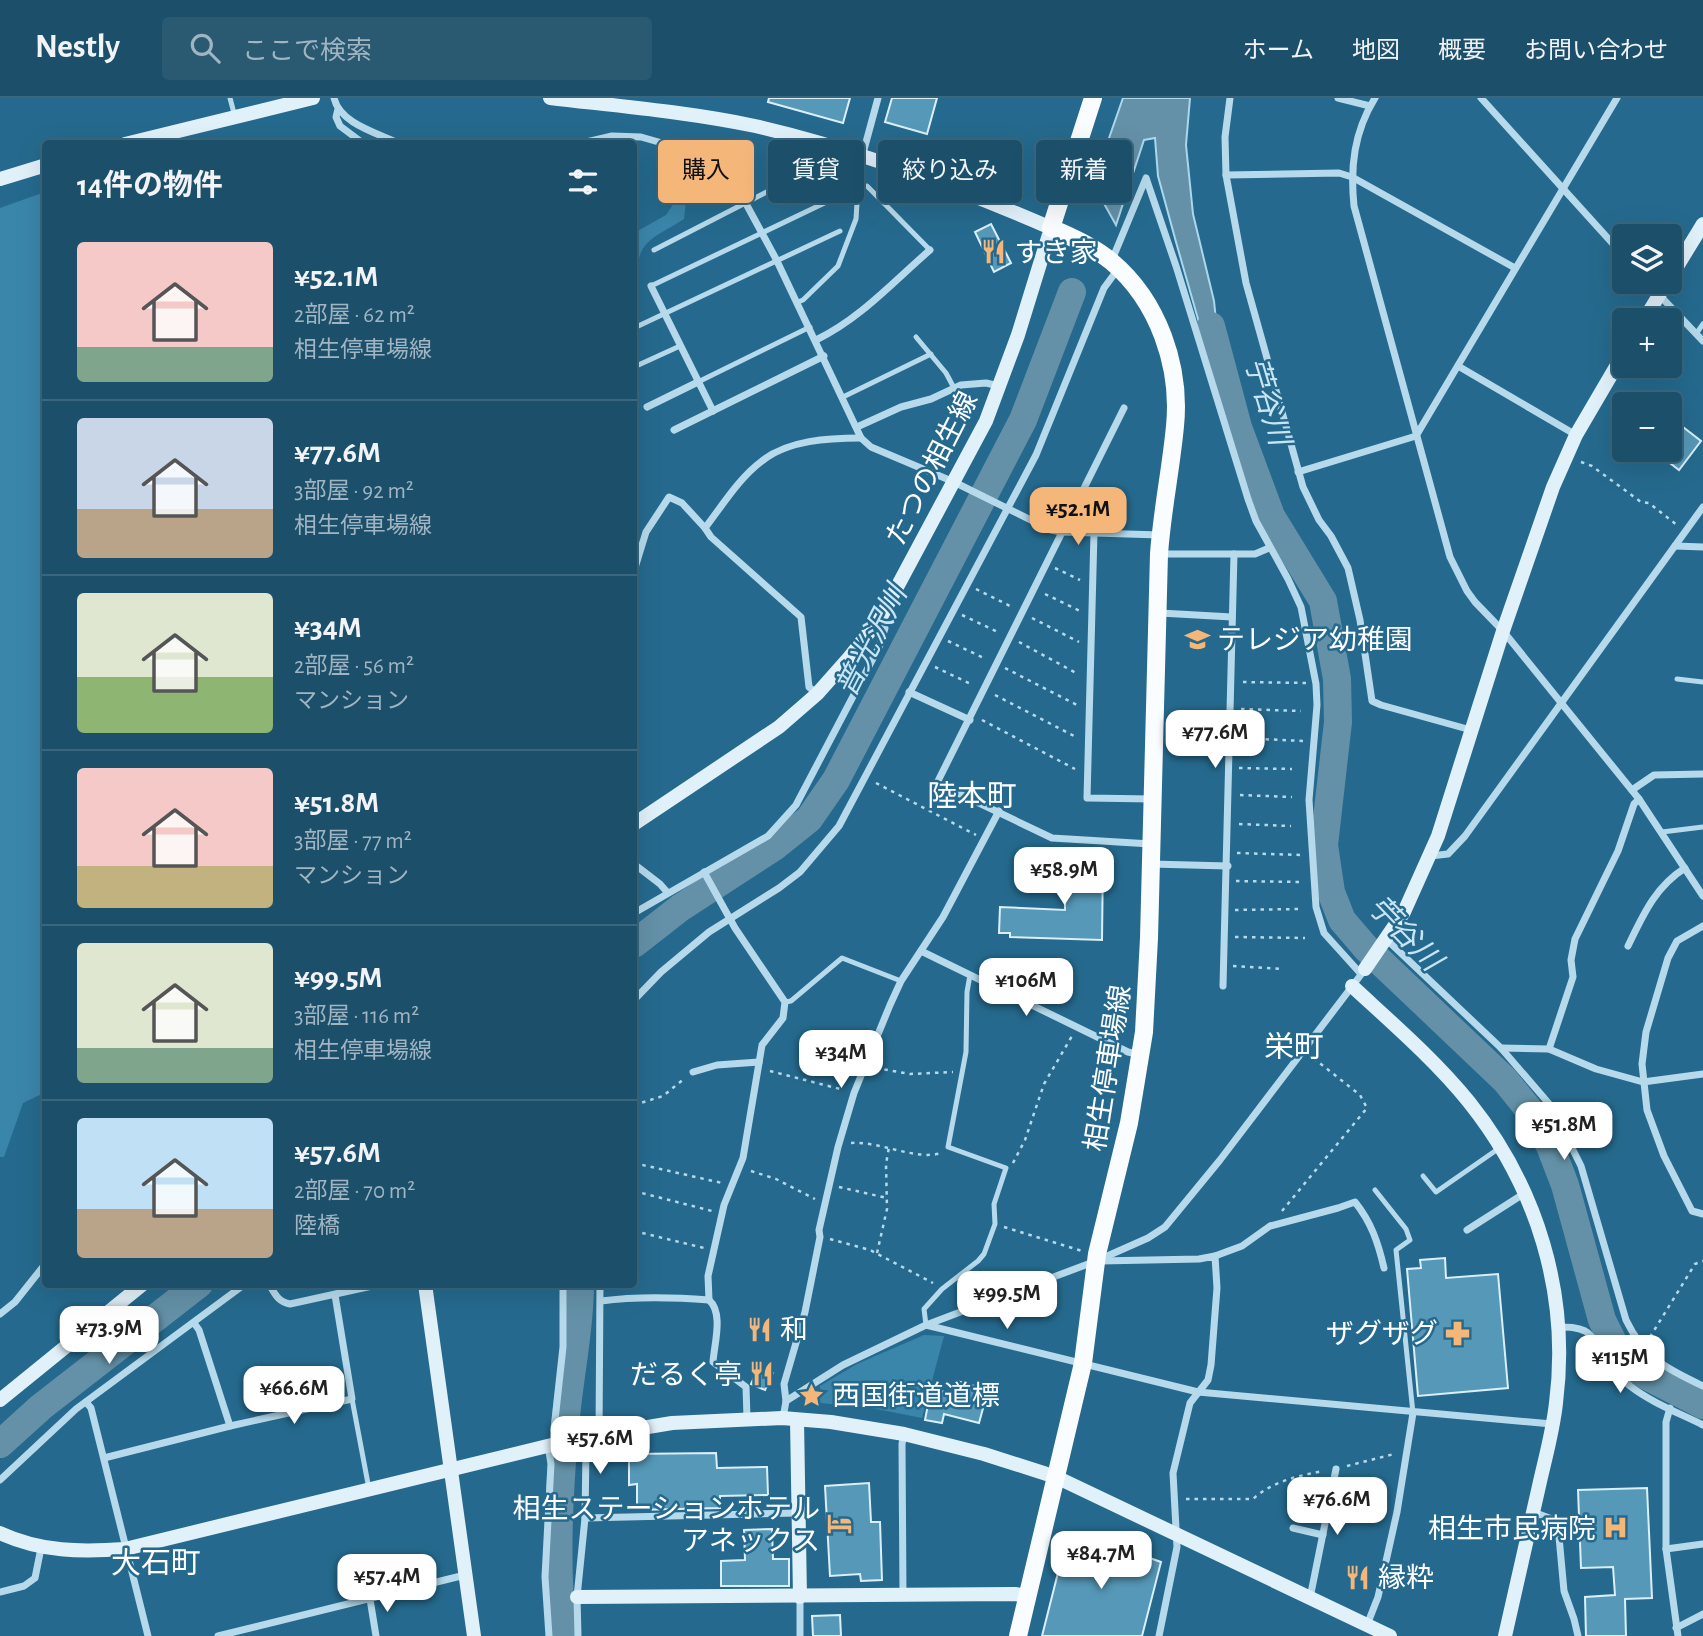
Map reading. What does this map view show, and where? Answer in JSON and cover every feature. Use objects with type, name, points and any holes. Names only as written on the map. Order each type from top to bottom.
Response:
[{"type":"main road","points":[[1051,228],[1093,98]]},
{"type":"main road","name":"相生停車場線","points":[[1018,1636],[1083,1363],[1097,1257],[1129,1123],[1141,1055],[1147,993],[1159,554],[1175,425],[1172,370],[1163,333],[1148,303],[1115,265],[1077,240],[1051,228]]},
{"type":"street","points":[[151,140],[313,98]]},
{"type":"street","points":[[334,98],[338,109],[354,122],[392,140]]},
{"type":"street","points":[[550,98],[688,114],[812,140]]},
{"type":"street","points":[[864,150],[878,98]]},
{"type":"street","points":[[1230,98],[1226,123],[1226,174],[1246,283],[1298,472],[1319,520],[1348,568],[1360,620],[1372,701],[1472,730]]},
{"type":"street","points":[[1338,98],[1372,102],[1359,130],[1354,151],[1354,206],[1450,557],[1458,575],[1475,602],[1562,701],[1639,799],[1703,896]]},
{"type":"street","points":[[1481,98],[1612,243]]},
{"type":"street","points":[[1298,472],[1416,436],[1617,98]]},
{"type":"street","points":[[338,109],[335,117],[340,126],[359,140]]},
{"type":"street","points":[[595,140],[612,136],[641,137],[658,142]]},
{"type":"street","points":[[864,158],[1051,228]]},
{"type":"street","points":[[0,179],[42,166]]},
{"type":"street","points":[[1226,174],[1339,173],[1352,177],[1515,268]]},
{"type":"street","points":[[637,997],[709,932],[800,872],[839,826],[1049,425],[1115,265],[1146,178],[1256,522],[1301,607],[1316,684],[1317,705],[1309,800],[1316,907],[1324,933],[1363,971]]},
{"type":"street","points":[[748,203],[861,438],[871,447],[958,484],[1051,530],[1062,533],[1161,535]]},
{"type":"street","points":[[1682,258],[1703,224]]},
{"type":"street","name":"たつの相生線","points":[[637,822],[779,727],[817,694],[849,659],[881,617],[958,484],[986,421],[1018,335],[1051,228]]},
{"type":"street","points":[[816,340],[831,333],[860,311],[930,250]]},
{"type":"street","points":[[651,286],[713,411]]},
{"type":"street","points":[[1651,308],[1659,295],[1703,341]]},
{"type":"street","points":[[674,430],[824,356]]},
{"type":"street","points":[[1458,366],[1576,435]]},
{"type":"street","points":[[786,1401],[843,1365],[926,1325],[1148,1238],[1165,1227],[1220,1160],[1385,941],[1414,894],[1448,811],[1503,631],[1553,487],[1576,435],[1612,374]]},
{"type":"street","points":[[647,407],[698,382]]},
{"type":"street","points":[[857,427],[901,407],[931,399],[954,388],[972,383],[999,387]]},
{"type":"street","points":[[1124,408],[937,783],[1052,838],[1151,844]]},
{"type":"street","points":[[705,527],[762,460],[777,452],[829,438],[861,438]]},
{"type":"street","points":[[637,561],[646,532],[669,497],[682,503],[705,527],[710,537],[800,617],[809,687],[817,694]]},
{"type":"street","points":[[1430,856],[1448,854],[1465,836],[1703,507]]},
{"type":"street","points":[[1094,533],[1087,798],[1152,799]]},
{"type":"street","points":[[1675,546],[1703,547]]},
{"type":"street","points":[[1159,554],[1255,554],[1269,548]]},
{"type":"street","points":[[1223,986],[1234,554]]},
{"type":"street","points":[[1158,613],[1232,617]]},
{"type":"street","points":[[637,910],[667,892],[705,875],[768,836],[796,805],[880,645],[885,628],[881,617]]},
{"type":"street","points":[[909,692],[971,718]]},
{"type":"street","points":[[1632,790],[1654,775],[1703,774]]},
{"type":"street","points":[[1549,1049],[1573,977],[1571,960],[1575,939],[1618,851],[1634,804],[1639,799]]},
{"type":"street","points":[[800,1636],[797,1513],[790,1419],[784,1384],[805,1312],[820,1237],[819,1230],[838,1147],[865,1065],[901,981],[943,917],[999,811]]},
{"type":"street","points":[[1150,864],[1227,866]]},
{"type":"street","points":[[637,866],[667,892]]},
{"type":"street","points":[[1628,946],[1646,909],[1668,879],[1685,868]]},
{"type":"street","points":[[705,875],[727,909],[730,919],[785,1002],[783,1017],[762,1045],[743,1158],[722,1213],[708,1276],[709,1300]]},
{"type":"street","points":[[1703,926],[1677,941],[1668,958],[1646,1032],[1642,1064],[1647,1110],[1664,1156],[1692,1211],[1703,1214]]},
{"type":"street","points":[[1385,941],[1501,1048],[1551,1106],[1581,1166],[1626,1320],[1643,1350],[1653,1359],[1703,1386]]},
{"type":"street","points":[[920,951],[1128,1052],[1141,1055]]},
{"type":"street","points":[[1352,986],[1451,1081],[1476,1112],[1526,1193],[1550,1264],[1558,1327],[1558,1384],[1553,1424],[1505,1636]]},
{"type":"street","points":[[1501,1048],[1549,1049],[1596,1069],[1643,1082],[1703,1074]]},
{"type":"street","points":[[693,1072],[717,1065],[759,1065]]},
{"type":"street","points":[[1467,1230],[1526,1193]]},
{"type":"street","points":[[1097,1257],[1199,1259],[1215,1256],[1242,1246],[1270,1226],[1355,1202],[1368,1218],[1377,1239],[1384,1268]]},
{"type":"street","points":[[1159,1636],[1176,1560],[1173,1473],[1184,1420],[1190,1403],[1208,1380],[1211,1364],[1217,1288],[1215,1256]]},
{"type":"street","points":[[0,1314],[15,1302],[42,1268]]},
{"type":"street","points":[[0,1399],[138,1288]]},
{"type":"street","points":[[0,1480],[25,1454],[86,1402],[240,1288]]},
{"type":"street","points":[[272,1288],[283,1303],[290,1304],[364,1288]]},
{"type":"street","points":[[426,1288],[474,1636]]},
{"type":"street","points":[[549,1636],[545,1577],[551,1464],[563,1347],[563,1288]]},
{"type":"street","points":[[599,1435],[600,1288]]},
{"type":"street","points":[[104,1458],[352,1399],[335,1295]]},
{"type":"street","points":[[601,1301],[662,1296],[709,1300],[717,1314],[713,1363],[746,1387],[747,1418]]},
{"type":"street","points":[[194,1323],[199,1330],[230,1426]]},
{"type":"street","points":[[926,1325],[1198,1392],[1553,1424]]},
{"type":"street","points":[[1558,1327],[1575,1327],[1587,1332],[1614,1371],[1630,1386],[1703,1425]]},
{"type":"street","points":[[86,1402],[91,1408],[148,1636]]},
{"type":"street","points":[[1670,1409],[1666,1422],[1666,1549],[1677,1632],[1703,1614]]},
{"type":"street","points":[[1367,1625],[1378,1597],[1408,1452],[1406,1448],[1413,1413]]},
{"type":"street","points":[[0,1532],[41,1548],[98,1551],[125,1549],[580,1438],[672,1423],[747,1418],[790,1419],[904,1434],[984,1454],[1056,1477],[1390,1636]]},
{"type":"street","points":[[902,1595],[904,1434]]},
{"type":"street","points":[[578,1636],[577,1597],[585,1518],[586,1449],[580,1438]]},
{"type":"street","points":[[1310,1598],[1336,1469]]},
{"type":"street","points":[[1534,1512],[1552,1519],[1558,1526],[1564,1591],[1578,1636]]},
{"type":"street","points":[[585,1518],[797,1513]]},
{"type":"street","points":[[1293,1528],[1323,1535]]},
{"type":"street","points":[[1666,1549],[1703,1544]]},
{"type":"street","points":[[0,1592],[24,1586],[35,1578],[41,1548]]},
{"type":"street","points":[[218,1636],[466,1575]]},
{"type":"street","points":[[577,1597],[1027,1596]]},
{"type":"street","points":[[370,1599],[376,1636]]},
{"type":"lane","points":[[230,98],[235,117]]},
{"type":"lane","points":[[864,186],[930,250]]},
{"type":"lane","points":[[654,250],[746,203]]},
{"type":"lane","points":[[651,286],[824,203]]},
{"type":"lane","points":[[798,302],[838,266],[856,219],[857,203]]},
{"type":"lane","points":[[637,327],[840,231]]},
{"type":"lane","points":[[1696,334],[1703,324]]},
{"type":"lane","points":[[698,382],[810,327]]},
{"type":"lane","points":[[916,337],[954,388]]},
{"type":"lane","points":[[637,366],[680,346]]},
{"type":"lane","points":[[843,397],[931,354]]},
{"type":"lane","points":[[1677,679],[1703,682]]},
{"type":"lane","points":[[1662,832],[1703,827]]},
{"type":"lane","points":[[785,1002],[792,1000],[842,958],[901,981]]},
{"type":"lane","points":[[926,1325],[924,1309],[942,1289],[984,1254],[995,1224],[995,1204],[1006,1168],[948,1147],[963,1072],[970,975]]},
{"type":"lane","points":[[1423,1176],[1436,1192],[1500,1147]]},
{"type":"lane","points":[[1375,1190],[1406,1229],[1410,1240],[1396,1250],[1413,1413]]},
{"type":"lane","points":[[352,1399],[369,1489]]},
{"type":"path","points":[[1564,460],[1592,466],[1641,502],[1649,503],[1685,532]]},
{"type":"path","points":[[1046,564],[1093,586]]},
{"type":"path","points":[[1034,589],[1092,617]]},
{"type":"path","points":[[953,611],[1090,680]]},
{"type":"path","points":[[939,637],[1089,711]]},
{"type":"path","points":[[925,663],[1088,743]]},
{"type":"path","points":[[1231,682],[1316,684]]},
{"type":"path","points":[[1231,709],[1301,711]]},
{"type":"path","points":[[971,718],[1087,775]]},
{"type":"path","points":[[1230,737],[1313,741]]},
{"type":"path","points":[[1229,768],[1292,769]]},
{"type":"path","points":[[864,778],[985,839]]},
{"type":"path","points":[[1229,795],[1292,797]]},
{"type":"path","points":[[1228,823],[1291,826]]},
{"type":"path","points":[[1228,853],[1311,855]]},
{"type":"path","points":[[1227,881],[1299,882]]},
{"type":"path","points":[[1226,910],[1302,909]]},
{"type":"path","points":[[1225,937],[1305,938]]},
{"type":"path","points":[[1224,966],[1283,969]]},
{"type":"path","points":[[1006,1168],[1012,1165],[1025,1140],[1044,1084],[1077,1027]]},
{"type":"path","points":[[1270,1226],[1367,1108],[1360,1096],[1304,1050]]},
{"type":"path","points":[[759,1065],[855,1093]]},
{"type":"path","points":[[865,1065],[910,1074],[963,1072]]},
{"type":"path","points":[[637,1104],[663,1096],[693,1072]]},
{"type":"path","points":[[838,1147],[843,1143],[869,1142],[920,1155],[934,1155],[948,1147]]},
{"type":"path","points":[[877,1254],[887,1198],[886,1164],[889,1147]]},
{"type":"path","points":[[637,1164],[732,1185]]},
{"type":"path","points":[[740,1167],[776,1179],[825,1203]]},
{"type":"path","points":[[829,1185],[887,1198]]},
{"type":"path","points":[[637,1192],[722,1213]]},
{"type":"path","points":[[995,1224],[1097,1257]]},
{"type":"path","points":[[637,1232],[714,1250]]},
{"type":"path","points":[[820,1237],[877,1254],[942,1289]]},
{"type":"path","points":[[1643,1350],[1695,1264],[1703,1261]]},
{"type":"path","points":[[1174,1499],[1253,1499],[1277,1483],[1376,1457],[1408,1452]]},
{"type":"shaded area","points":[[1123,98],[1190,98],[1186,145],[1193,214],[1214,301],[1224,398],[1204,340],[1158,176],[1155,138],[1144,140],[1132,176],[1132,140],[1108,140]]},
{"type":"shaded area","points":[[42,193],[42,1094],[23,1103],[4,1157],[0,1157],[0,208]]},
{"type":"shaded area","points":[[674,203],[686,203],[684,219],[656,236],[643,248],[637,280],[637,231],[666,215]]},
{"type":"shaded area","points":[[1104,203],[1123,203],[1116,225]]},
{"type":"shaded area","points":[[924,1335],[944,1336],[922,1418],[866,1407],[820,1403],[820,1386],[857,1364]]},
{"type":"building","points":[[769,98],[850,98],[843,123],[768,102]]},
{"type":"building","points":[[892,98],[937,98],[927,134],[885,122]]},
{"type":"building","points":[[991,224],[1011,263],[994,272],[975,232]]},
{"type":"building","points":[[1682,426],[1701,441],[1679,470],[1669,462],[1682,462]]},
{"type":"building","points":[[1065,857],[1103,857],[1102,940],[1010,937],[1010,933],[999,933],[1000,907],[1065,910]]},
{"type":"building","name":"ザグザグ","points":[[1445,1258],[1446,1278],[1498,1274],[1508,1388],[1418,1396],[1407,1269],[1421,1268],[1420,1260]]},
{"type":"building","points":[[759,1367],[773,1373],[765,1390],[751,1384]]},
{"type":"building","points":[[957,1381],[988,1390],[979,1423],[944,1414],[942,1423],[925,1420],[931,1389],[954,1394]]},
{"type":"building","points":[[716,1453],[717,1468],[767,1467],[768,1495],[720,1496],[720,1508],[637,1510],[637,1484],[629,1485],[629,1454]]},
{"type":"building","points":[[869,1483],[871,1522],[880,1522],[882,1580],[861,1581],[860,1574],[830,1576],[825,1486]]},
{"type":"building","points":[[1647,1488],[1652,1598],[1625,1599],[1626,1636],[1586,1636],[1585,1597],[1615,1595],[1613,1567],[1581,1568],[1578,1490]]},
{"type":"building","points":[[772,1529],[773,1559],[789,1559],[789,1586],[721,1586],[721,1561],[745,1560],[744,1530]]},
{"type":"building","points":[[1081,1534],[1161,1562],[1142,1636],[1042,1636],[1066,1541]]},
{"type":"building","points":[[840,1615],[841,1636],[813,1636],[812,1616]]},
{"type":"waterway","name":"普光沢川","points":[[637,942],[680,908],[774,847],[809,819],[836,780],[1023,420],[1072,292]]},
{"type":"waterway","name":"苧谷川","points":[[1211,326],[1238,427],[1271,516],[1323,601],[1337,679],[1338,722],[1324,845],[1331,892],[1342,920],[1366,948],[1505,1080],[1530,1111],[1550,1146],[1565,1185],[1602,1320],[1617,1350],[1637,1371],[1703,1405]]},
{"type":"waterway","name":"普光沢川","points":[[0,1444],[41,1407],[194,1288]]},
{"type":"waterway","points":[[563,1636],[559,1583],[560,1498],[580,1288]]},
{"type":"place","name":"すき家","points":[[994,252]]},
{"type":"place","name":"テレジア幼稚園","points":[[1197,639]]},
{"type":"place","name":"和","points":[[760,1329]]},
{"type":"place","name":"ザグザグ","points":[[1458,1333]]},
{"type":"place","name":"だるく亭","points":[[762,1374]]},
{"type":"place","name":"西国街道道標","points":[[812,1395]]},
{"type":"place","name":"相生ステーションホテル アネックス","points":[[840,1524]]},
{"type":"place","name":"相生市民病院","points":[[1616,1528]]},
{"type":"place","name":"縁粋","points":[[1358,1577]]},
{"type":"district","name":"陸本町","points":[[972,796]]},
{"type":"district","name":"栄町","points":[[1294,1047]]},
{"type":"district","name":"大石町","points":[[156,1563]]}]
